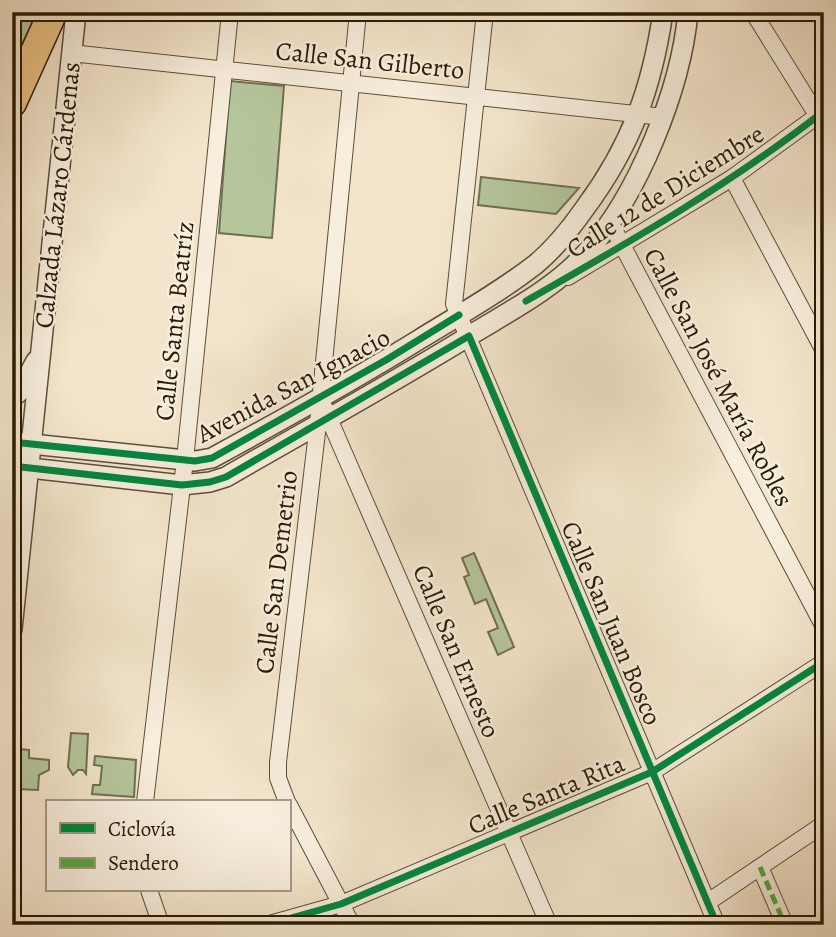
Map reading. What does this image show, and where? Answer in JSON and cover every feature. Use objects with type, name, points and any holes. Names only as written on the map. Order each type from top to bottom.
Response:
[{"type":"highway","name":"Calzada Lázaro Cárdenas","points":[[12,103],[53,12]]},
{"type":"street","name":"Calzada Lázaro Cárdenas","points":[[12,626],[21,467],[32,444],[76,12]]},
{"type":"street","name":"Calle Santa Beatríz","points":[[145,800],[185,460],[230,12]]},
{"type":"street","name":"Calle San Demetrio","points":[[286,800],[278,778],[278,762],[324,421],[321,398],[358,12]]},
{"type":"street","name":"Calle San Juan Bosco","points":[[485,12],[454,304],[718,925]]},
{"type":"street","name":"Avenida San Ignacio","points":[[12,442],[195,461],[212,458],[321,398],[459,315],[538,262],[569,231],[609,173],[639,114],[653,69],[663,12]]},
{"type":"street","name":"Avenida San Ignacio","points":[[21,467],[182,485],[226,477],[526,301],[585,255],[611,224],[663,117],[678,71],[688,12]]},
{"type":"street","points":[[753,12],[822,117]]},
{"type":"street","name":"Calle San Gilberto","points":[[71,53],[663,117]]},
{"type":"street","name":"Calle 12 de Diciembre","points":[[526,301],[623,246],[732,178],[822,117]]},
{"type":"street","points":[[732,178],[824,351]]},
{"type":"street","name":"Calle San José María Robles","points":[[611,224],[824,627]]},
{"type":"street","points":[[12,398],[20,391],[41,350]]},
{"type":"street","name":"Calle San Ernesto","points":[[324,421],[549,925]]},
{"type":"street","points":[[12,522],[15,531],[12,576]]},
{"type":"street","name":"Calle Santa Rita","points":[[266,925],[341,904],[652,772],[824,662]]},
{"type":"street","name":"Calle San Demetrio","points":[[290,808],[352,925]]},
{"type":"street","points":[[708,902],[824,824]]},
{"type":"street","points":[[760,867],[785,925]]},
{"type":"street","points":[[150,892],[161,925]]},
{"type":"green space","points":[[12,12],[37,12],[12,67]]},
{"type":"green space","points":[[230,81],[284,86],[272,238],[219,233]]},
{"type":"green space","points":[[481,177],[579,188],[556,214],[478,205]]},
{"type":"green space","points":[[474,553],[514,647],[498,655],[488,632],[498,628],[486,599],[475,604],[464,577],[469,575],[462,558]]},
{"type":"green space","points":[[71,733],[88,734],[86,774],[83,770],[78,770],[73,775],[68,767]]},
{"type":"green space","points":[[19,749],[29,750],[29,758],[49,760],[49,770],[39,775],[38,790],[17,789]]},
{"type":"green space","points":[[95,756],[136,760],[134,797],[92,794],[93,785],[100,785],[102,766],[94,765]]},
{"type":"marked path","points":[[760,867],[785,925]]},
{"type":"cycle path","points":[[526,301],[716,188],[824,111]]},
{"type":"cycle path","points":[[12,442],[195,461],[212,458],[386,360],[459,315]]},
{"type":"cycle path","points":[[12,466],[182,485],[210,482],[226,477],[469,336],[717,925]]},
{"type":"cycle path","points":[[266,925],[341,904],[652,772],[824,662]]}]
